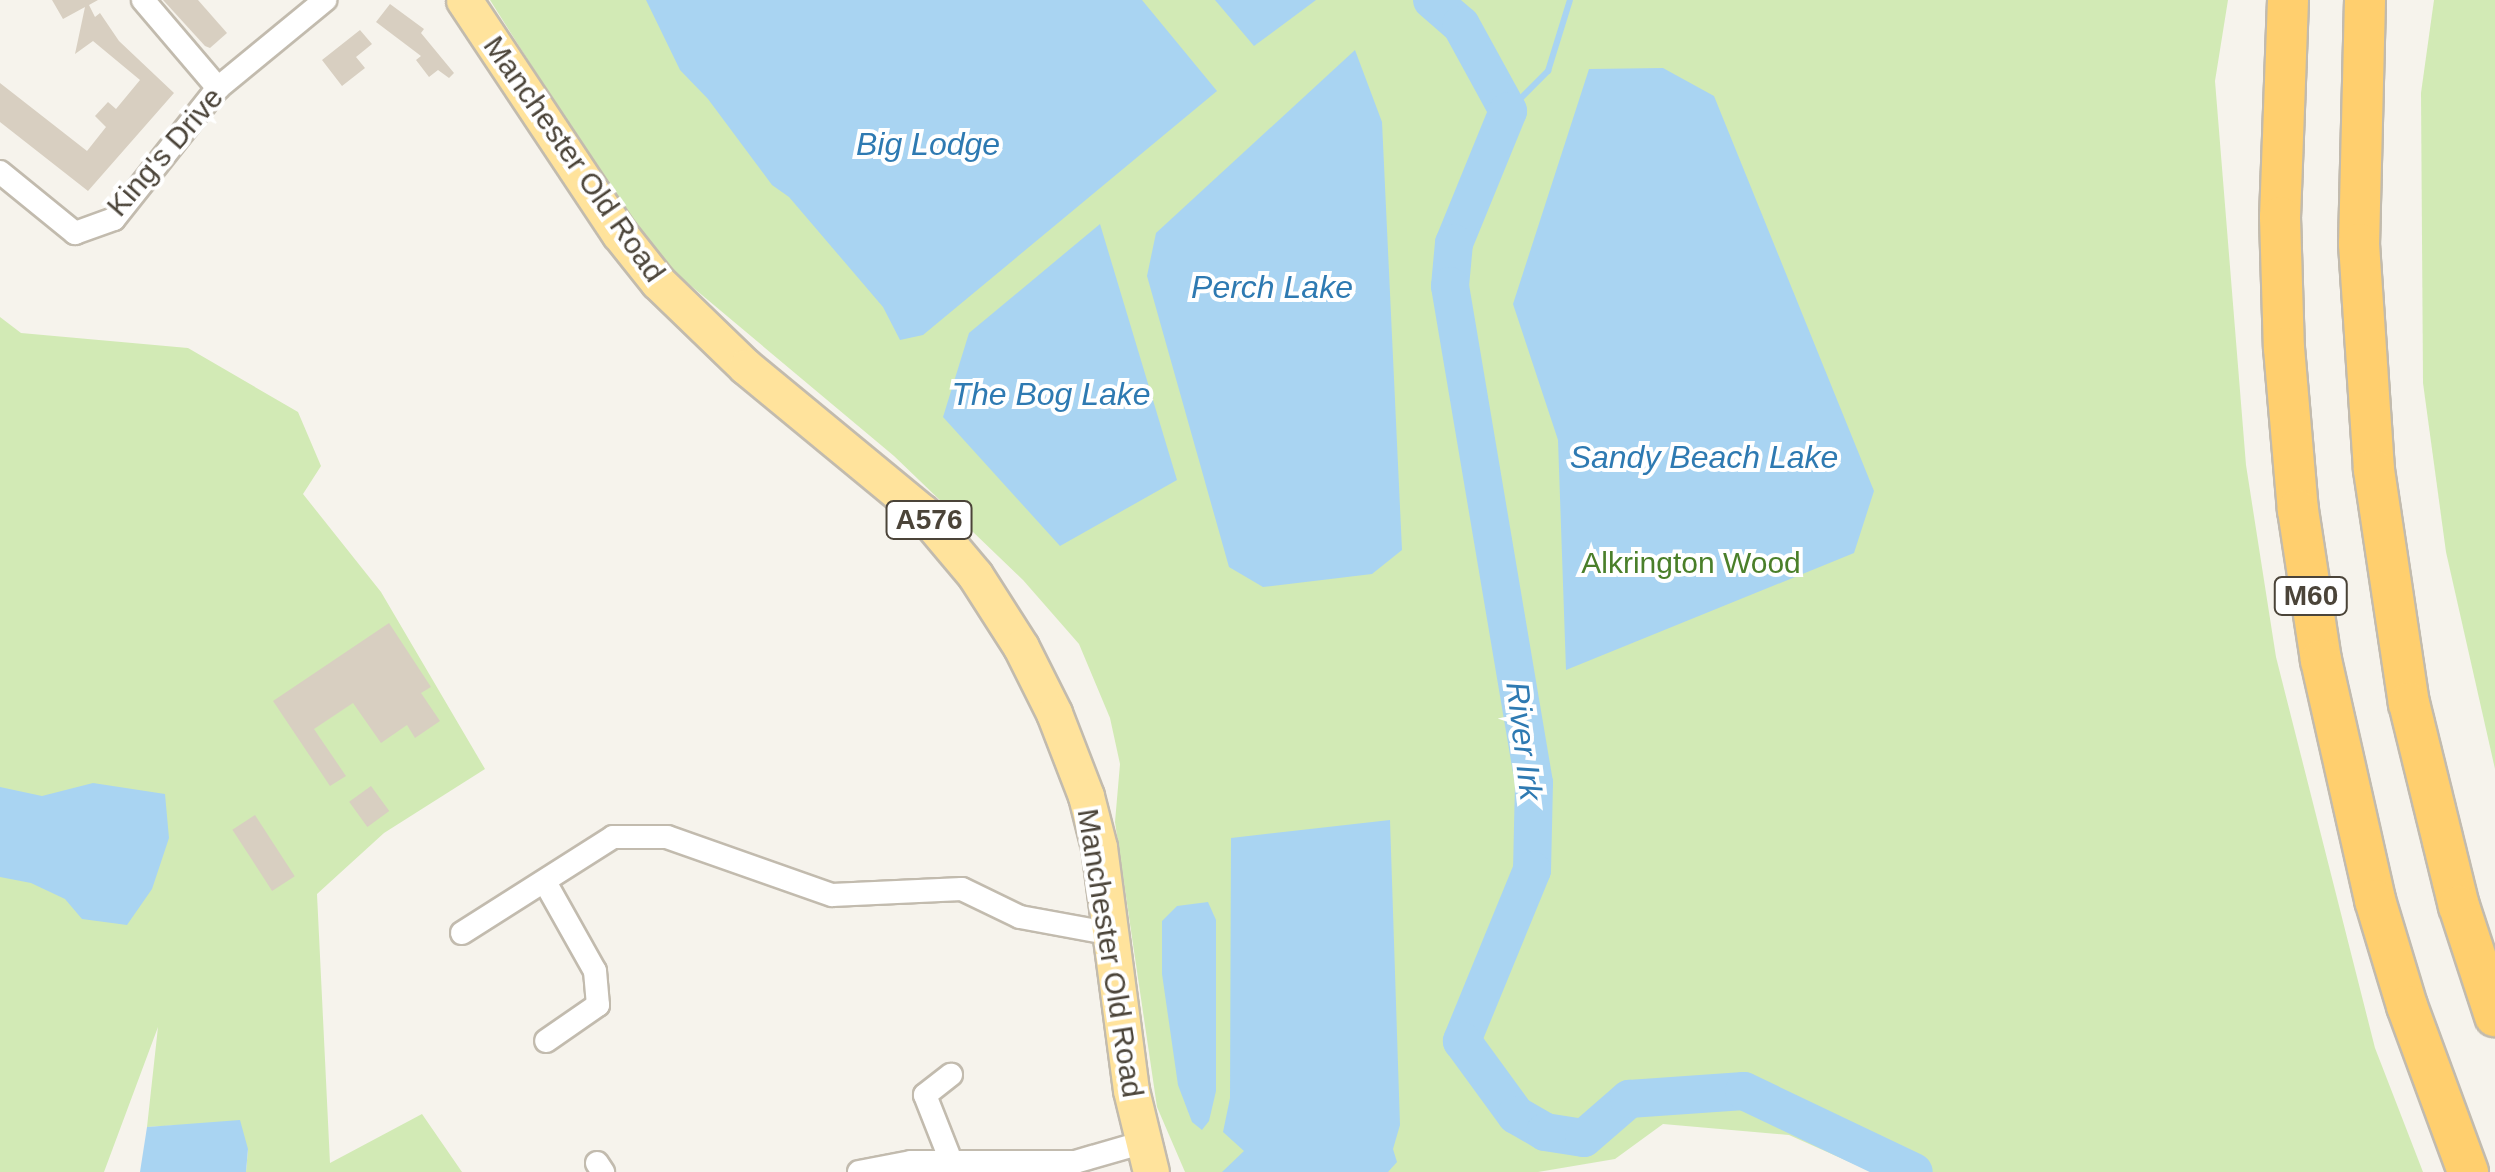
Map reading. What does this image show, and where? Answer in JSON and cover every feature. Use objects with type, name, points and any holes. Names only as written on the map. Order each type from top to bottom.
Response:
[{"type":"highway","name":"M60","points":[[2288,0],[2280,216],[2284,348],[2298,510],[2321,660],[2375,900],[2407,1006],[2468,1172]]},
{"type":"highway","name":"M60","points":[[2365,0],[2359,244],[2374,470],[2409,702],[2459,906],[2495,1016]]},
{"type":"main road","name":"Manchester Old Road","points":[[464,0],[619,233],[658,282],[746,367],[922,512],[1002,613],[1054,713],[1086,796],[1112,934],[1146,1158]]},
{"type":"street","points":[[143,0],[218,88]]},
{"type":"street","name":"King's Drive","points":[[0,172],[75,233],[114,219],[218,88],[325,0]]},
{"type":"street","points":[[462,933],[613,837],[667,837],[832,895],[962,889],[1020,917],[1112,934]]},
{"type":"street","points":[[544,882],[595,971],[598,1005],[546,1041]]},
{"type":"street","points":[[951,1160],[925,1095],[952,1075]]},
{"type":"street","points":[[859,1172],[951,1160],[1075,1162],[1146,1158]]},
{"type":"green space","name":"Alkrington Wood","points":[[490,0],[2228,0],[2215,81],[2246,465],[2276,657],[2375,1048],[2423,1172],[1872,1172],[1789,1135],[1663,1124],[1615,1159],[1538,1172],[1185,1172],[1157,1107],[1115,822],[1120,764],[1110,718],[1079,644],[1023,580],[894,456],[647,249]]},
{"type":"green space","points":[[2434,0],[2495,0],[2495,769],[2446,552],[2423,383],[2421,93]]},
{"type":"green space","points":[[0,317],[21,333],[188,348],[298,412],[321,466],[303,494],[381,592],[485,769],[384,833],[317,894],[330,1163],[422,1114],[462,1172],[246,1172],[248,1149],[182,1125],[147,1127],[158,1027],[104,1172],[0,1172]]},
{"type":"water","name":"Big Lodge","points":[[646,0],[1142,0],[1217,91],[923,335],[900,340],[883,307],[789,197],[772,185],[708,99],[680,70]]},
{"type":"water","points":[[1215,0],[1316,0],[1254,46]]},
{"type":"water","name":"Perch Lake","points":[[1355,50],[1382,122],[1402,550],[1372,574],[1263,587],[1229,567],[1147,276],[1156,233]]},
{"type":"water","name":"Sandy Beach Lake","points":[[1663,68],[1714,96],[1874,491],[1854,553],[1566,670],[1558,440],[1513,304],[1589,69]]},
{"type":"water","name":"The Bog Lake","points":[[1100,224],[1177,480],[1060,546],[943,417],[969,333]]},
{"type":"water","points":[[93,783],[165,794],[169,838],[152,889],[127,925],[82,919],[65,899],[31,883],[0,877],[0,787],[42,796]]},
{"type":"water","points":[[1390,820],[1400,1125],[1393,1149],[1397,1162],[1388,1172],[1222,1172],[1244,1151],[1223,1132],[1230,1098],[1231,838]]},
{"type":"water","points":[[1208,902],[1216,920],[1216,1091],[1209,1121],[1202,1130],[1192,1122],[1178,1085],[1162,974],[1162,921],[1177,906]]},
{"type":"water","points":[[240,1120],[248,1149],[246,1172],[140,1172],[147,1127]]},
{"type":"building","points":[[52,0],[98,0],[89,5],[95,17],[100,13],[119,41],[174,93],[88,191],[0,122],[0,83],[87,151],[106,127],[95,116],[108,102],[116,109],[140,80],[93,41],[75,54],[85,7],[63,19]]},
{"type":"building","points":[[163,0],[198,0],[227,33],[210,48],[205,46]]},
{"type":"building","points":[[390,4],[424,29],[421,33],[454,73],[449,78],[438,70],[429,77],[416,60],[421,56],[376,22]]},
{"type":"building","points":[[360,30],[372,44],[356,57],[365,68],[342,86],[322,60]]},
{"type":"building","points":[[389,623],[431,687],[421,693],[440,721],[415,738],[407,725],[381,743],[353,703],[314,729],[346,776],[330,786],[273,701]]},
{"type":"building","points":[[371,786],[389,811],[367,827],[349,802]]},
{"type":"building","points":[[255,815],[295,876],[272,891],[232,830]]},
{"type":"waterway","name":"River Irk","points":[[1432,0],[1461,25],[1508,111],[1454,243],[1450,286],[1534,783],[1532,870],[1462,1041],[1516,1115],[1545,1132],[1584,1138],[1629,1099],[1744,1091],[1914,1172]]},
{"type":"waterway","points":[[1508,111],[1548,71],[1570,0]]}]
